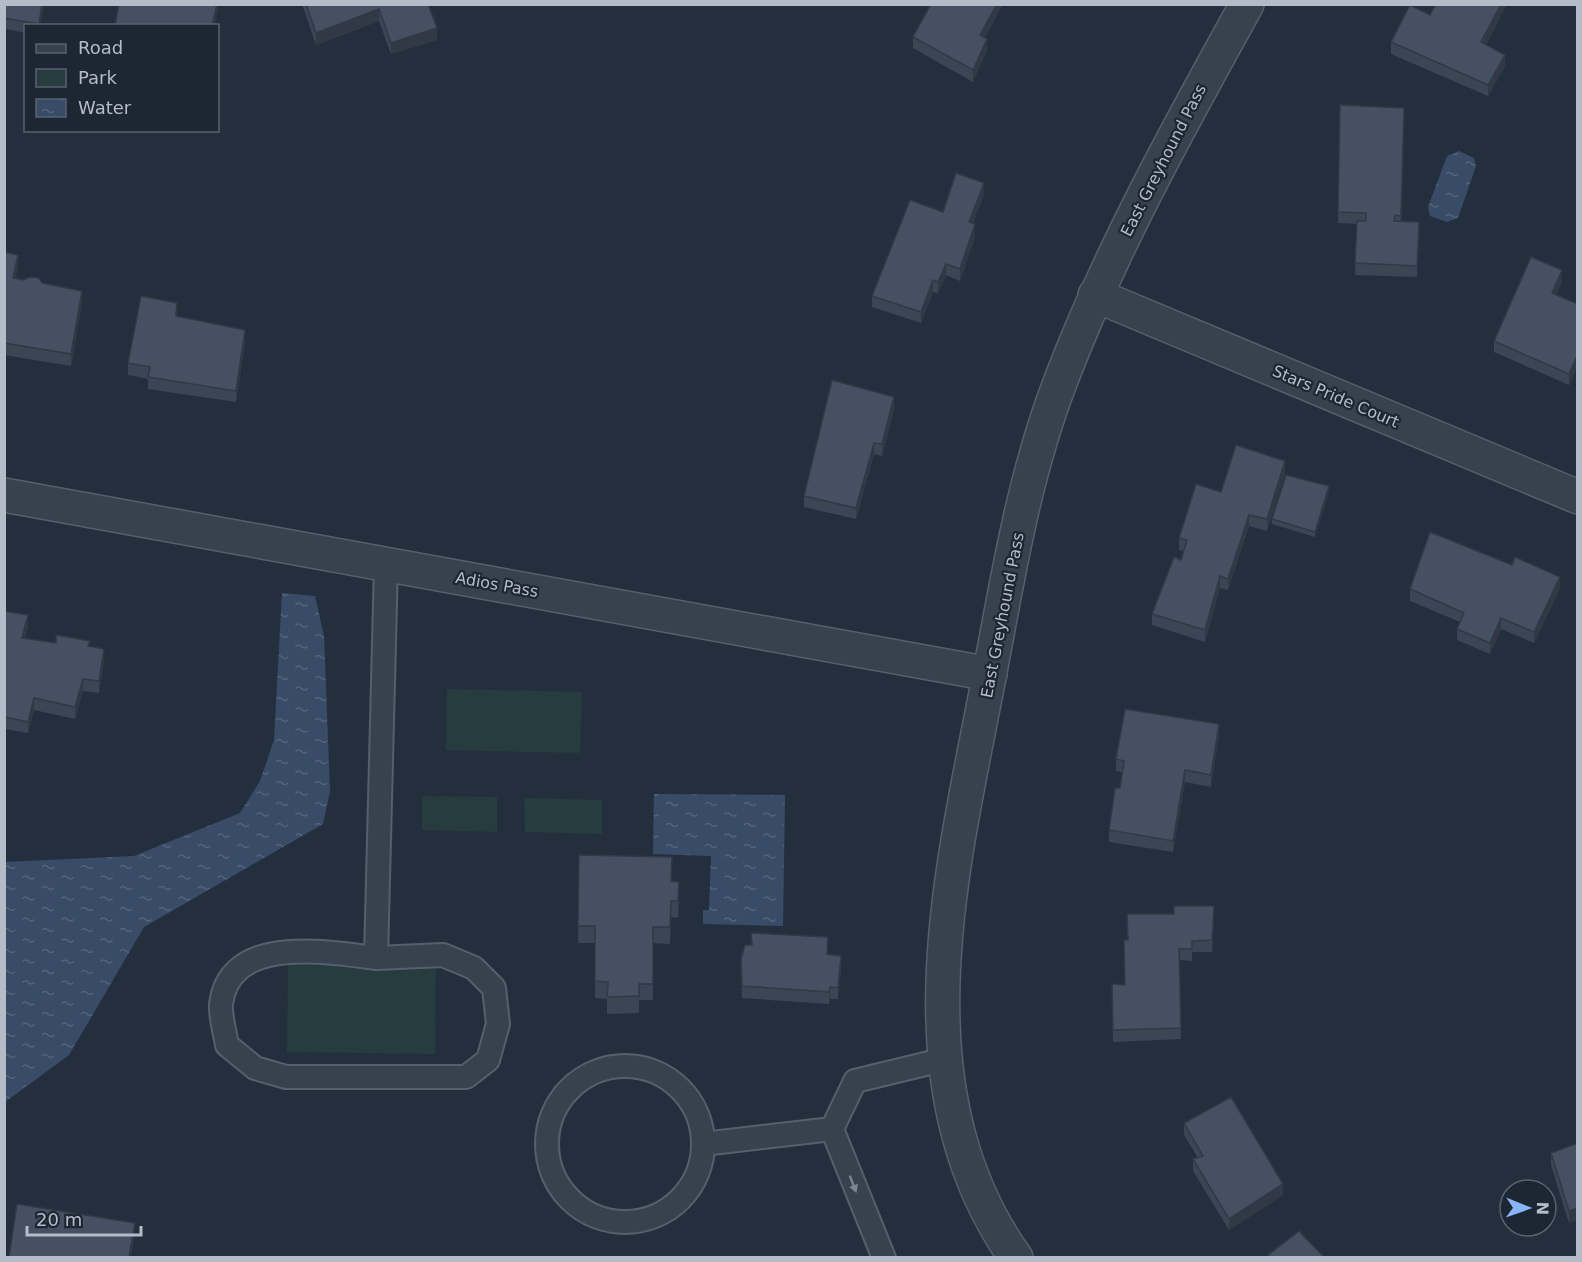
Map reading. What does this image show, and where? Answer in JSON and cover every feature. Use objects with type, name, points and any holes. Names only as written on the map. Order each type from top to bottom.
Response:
[{"type":"street","name":"East Greyhound Pass","points":[[1016,1257],[1001,1236],[965,1159],[952,1101],[942,1029],[944,952],[952,869],[1010,561],[1032,470],[1059,384],[1095,295],[1183,118],[1247,4]]},
{"type":"street","name":"Stars Pride Court","points":[[1095,295],[1578,497]]},
{"type":"street","name":"Adios Pass","points":[[4,495],[990,674]]},
{"type":"lane","points":[[376,958],[386,564]]},
{"type":"lane","points":[[286,951],[376,958],[443,955],[474,968],[494,988],[498,1024],[488,1060],[466,1077],[286,1077],[255,1068],[227,1045],[221,1005],[230,978],[248,961],[286,951]]},
{"type":"lane","points":[[884,1257],[832,1129],[855,1081],[946,1059]]},
{"type":"lane","points":[[618,1066],[644,1068],[668,1078],[687,1096],[699,1119],[703,1144],[699,1170],[687,1192],[668,1210],[644,1220],[619,1222],[594,1216],[573,1202],[556,1182],[548,1158],[548,1132],[556,1108],[566,1094],[593,1072],[618,1066]]},
{"type":"lane","points":[[703,1144],[832,1129]]},
{"type":"green space","points":[[447,689],[582,692],[580,753],[446,750]]},
{"type":"green space","points":[[422,796],[497,797],[497,832],[422,830]]},
{"type":"green space","points":[[524,798],[602,800],[602,834],[525,832]]},
{"type":"green space","points":[[288,965],[436,966],[435,1054],[287,1052]]},
{"type":"water","points":[[1459,151],[1474,158],[1476,166],[1458,218],[1447,222],[1430,216],[1428,207],[1447,156]]},
{"type":"water","points":[[282,593],[315,596],[324,636],[330,791],[323,824],[144,927],[69,1055],[5,1102],[5,862],[134,856],[240,813],[260,781],[274,740]]},
{"type":"water","points":[[654,794],[785,795],[783,926],[703,924],[703,910],[709,910],[711,856],[653,854]]},
{"type":"building","points":[[4,4],[42,4],[39,24],[4,18]]},
{"type":"building","points":[[119,4],[217,4],[212,24],[115,24]]},
{"type":"building","points":[[306,4],[428,4],[437,28],[391,43],[379,9],[316,33]]},
{"type":"building","points":[[931,4],[997,4],[980,35],[987,39],[973,70],[913,37]]},
{"type":"building","points":[[1436,4],[1501,4],[1481,42],[1505,55],[1488,85],[1391,42],[1410,5],[1430,15]]},
{"type":"building","points":[[1340,105],[1404,108],[1401,216],[1395,215],[1394,221],[1419,222],[1417,266],[1355,263],[1357,221],[1366,221],[1366,213],[1338,212]]},
{"type":"building","points":[[956,173],[984,183],[969,222],[975,224],[960,269],[946,264],[938,282],[933,280],[921,312],[872,296],[910,200],[943,212]]},
{"type":"building","points":[[4,252],[18,255],[13,278],[24,280],[30,277],[39,278],[42,283],[82,291],[71,354],[4,343]]},
{"type":"building","points":[[1531,257],[1562,270],[1552,293],[1578,304],[1578,358],[1569,374],[1494,341]]},
{"type":"building","points":[[141,296],[177,303],[176,316],[245,330],[236,391],[148,377],[150,367],[128,363]]},
{"type":"building","points":[[832,380],[894,397],[882,444],[874,443],[856,508],[804,496]]},
{"type":"building","points":[[1236,445],[1285,461],[1267,519],[1249,515],[1228,579],[1220,576],[1205,630],[1152,614],[1174,557],[1181,560],[1187,540],[1179,538],[1196,484],[1221,492]]},
{"type":"building","points":[[1286,475],[1329,486],[1315,532],[1272,519]]},
{"type":"building","points":[[1430,532],[1512,565],[1515,557],[1560,577],[1534,632],[1501,618],[1490,643],[1457,629],[1464,613],[1410,589]]},
{"type":"building","points":[[4,611],[28,615],[22,638],[56,643],[56,635],[90,641],[88,646],[104,649],[99,681],[83,679],[75,707],[34,698],[28,722],[4,718]]},
{"type":"building","points":[[1125,709],[1219,724],[1211,775],[1185,770],[1173,841],[1109,830],[1115,788],[1120,788],[1124,761],[1116,759]]},
{"type":"building","points":[[579,855],[672,857],[671,881],[679,882],[678,901],[671,901],[670,927],[653,927],[653,984],[639,984],[639,996],[607,997],[608,982],[595,981],[595,926],[578,926]]},
{"type":"building","points":[[1174,906],[1214,906],[1212,940],[1192,941],[1192,949],[1179,949],[1181,1028],[1113,1030],[1112,984],[1125,985],[1124,940],[1128,940],[1127,914],[1174,914]]},
{"type":"building","points":[[751,933],[828,937],[827,954],[841,956],[838,988],[830,987],[829,992],[742,986],[741,959],[745,945],[752,945]]},
{"type":"building","points":[[1231,1097],[1283,1184],[1229,1219],[1193,1159],[1203,1156],[1184,1123]]},
{"type":"building","points":[[1578,1143],[1578,1208],[1569,1211],[1551,1153]]},
{"type":"building","points":[[17,1204],[135,1223],[129,1257],[9,1257]]},
{"type":"building","points":[[1299,1231],[1324,1257],[1271,1257],[1268,1255]]}]
